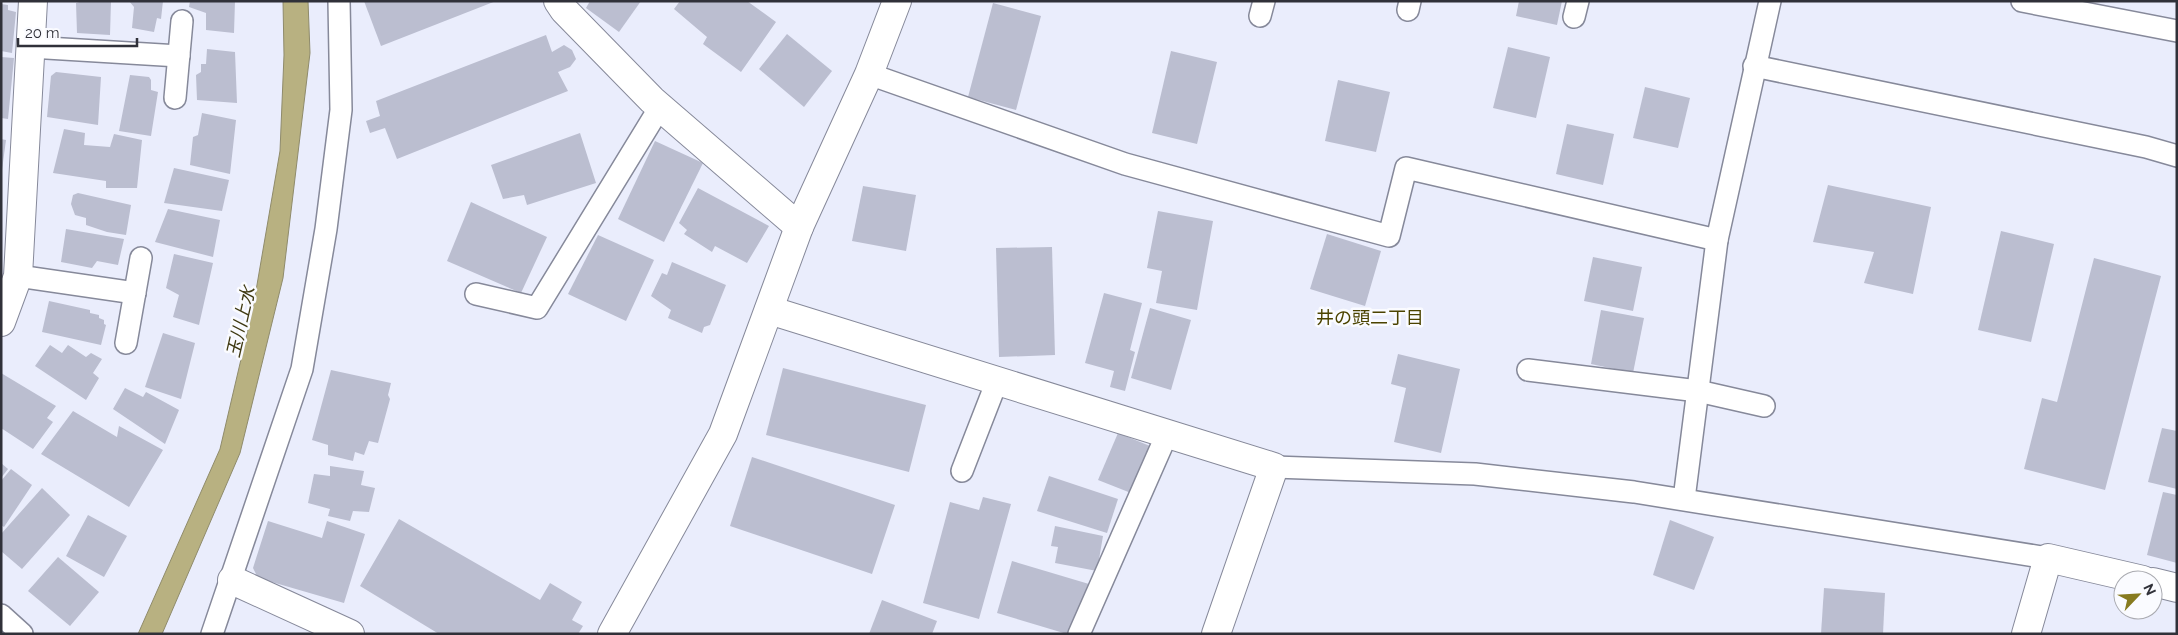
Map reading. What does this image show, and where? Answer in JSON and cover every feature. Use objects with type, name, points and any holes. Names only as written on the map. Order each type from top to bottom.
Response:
[{"type":"street","points":[[1,322],[18,276],[33,1]]},
{"type":"street","points":[[558,1],[564,10],[660,107],[799,227]]},
{"type":"street","points":[[612,634],[723,434],[747,364],[799,227],[869,74],[890,4]]},
{"type":"street","points":[[769,310],[1274,467],[1216,634]]},
{"type":"street","points":[[2026,634],[2048,558],[2113,573]]},
{"type":"street","points":[[232,580],[350,634]]},
{"type":"street","points":[[2163,584],[2177,588]]},
{"type":"lane","points":[[212,634],[232,580],[302,369],[326,229],[341,110],[339,1]]},
{"type":"lane","points":[[1684,499],[1717,240],[1754,66],[1770,1]]},
{"type":"lane","points":[[2022,1],[2177,31]]},
{"type":"lane","points":[[176,98],[182,21]]},
{"type":"lane","points":[[30,47],[179,56]]},
{"type":"lane","points":[[1754,66],[2146,147],[2177,156]]},
{"type":"lane","points":[[869,74],[1125,164],[1389,236],[1406,168],[1717,240]]},
{"type":"lane","points":[[476,294],[536,308],[660,107]]},
{"type":"lane","points":[[126,343],[141,258]]},
{"type":"lane","points":[[18,276],[135,293]]},
{"type":"lane","points":[[1528,370],[1698,390],[1764,406]]},
{"type":"lane","points":[[962,471],[997,381]]},
{"type":"lane","points":[[1079,634],[1167,434]]},
{"type":"lane","points":[[1274,467],[1475,474],[1684,499],[2048,558]]},
{"type":"lane","points":[[1,615],[22,634]]},
{"type":"shaded area","points":[[283,1],[308,1],[310,53],[283,278],[240,453],[162,634],[138,634],[220,449],[253,308],[280,151],[284,55]]},
{"type":"building","points":[[83,1],[111,1],[110,35],[77,33],[76,3]]},
{"type":"building","points":[[129,1],[163,1],[161,19],[157,18],[154,32],[132,28],[134,7]]},
{"type":"building","points":[[190,1],[235,1],[234,33],[206,30],[206,13],[189,7]]},
{"type":"building","points":[[364,1],[496,1],[381,46]]},
{"type":"building","points":[[590,1],[641,1],[619,32],[586,8]]},
{"type":"building","points":[[680,1],[747,1],[776,22],[741,72],[703,44],[707,37],[674,9]]},
{"type":"building","points":[[1519,1],[1562,1],[1557,25],[1516,16]]},
{"type":"building","points":[[993,3],[1041,16],[1016,110],[968,97]]},
{"type":"building","points":[[1,4],[8,5],[8,10],[16,12],[12,53],[1,51]]},
{"type":"building","points":[[787,34],[832,71],[804,107],[759,69]]},
{"type":"building","points":[[546,35],[552,52],[564,45],[572,50],[576,59],[570,67],[558,72],[568,91],[397,159],[385,128],[370,133],[366,121],[380,116],[376,101]]},
{"type":"building","points":[[1508,47],[1550,57],[1536,118],[1493,108]]},
{"type":"building","points":[[207,49],[235,52],[237,103],[197,100],[196,75],[201,72],[201,64],[206,64]]},
{"type":"building","points":[[1171,51],[1217,62],[1197,144],[1152,133]]},
{"type":"building","points":[[1,57],[14,58],[8,119],[1,118]]},
{"type":"building","points":[[56,72],[101,77],[98,125],[47,117],[51,76]]},
{"type":"building","points":[[130,75],[149,77],[151,80],[151,90],[158,92],[151,136],[119,131]]},
{"type":"building","points":[[1338,80],[1390,92],[1376,152],[1325,141]]},
{"type":"building","points":[[1645,87],[1690,98],[1678,148],[1633,138]]},
{"type":"building","points":[[202,113],[236,120],[230,174],[190,165],[193,137],[198,135]]},
{"type":"building","points":[[1567,124],[1614,134],[1603,185],[1556,174]]},
{"type":"building","points":[[64,129],[85,133],[84,145],[110,147],[114,134],[142,140],[137,188],[106,188],[106,181],[53,173]]},
{"type":"building","points":[[580,133],[596,183],[527,205],[524,195],[503,199],[491,165]]},
{"type":"building","points":[[1,139],[6,140],[2,170],[1,170]]},
{"type":"building","points":[[655,141],[703,163],[664,242],[618,219]]},
{"type":"building","points":[[174,168],[229,180],[222,211],[164,203]]},
{"type":"building","points":[[1828,185],[1931,207],[1913,294],[1864,283],[1874,252],[1813,242]]},
{"type":"building","points":[[863,186],[916,195],[906,251],[852,241]]},
{"type":"building","points":[[698,188],[769,226],[747,263],[715,246],[712,252],[684,234],[687,230],[679,223]]},
{"type":"building","points":[[78,193],[131,205],[126,235],[107,232],[86,225],[86,218],[75,215],[71,204],[73,195]]},
{"type":"building","points":[[471,202],[547,237],[521,293],[447,261]]},
{"type":"building","points":[[168,209],[220,220],[213,257],[155,242]]},
{"type":"building","points":[[1158,211],[1213,221],[1197,310],[1156,303],[1162,271],[1147,268]]},
{"type":"building","points":[[66,229],[124,239],[118,265],[97,261],[92,268],[61,262]]},
{"type":"building","points":[[2001,231],[2054,244],[2031,342],[1978,330]]},
{"type":"building","points":[[1327,234],[1381,251],[1365,306],[1310,289]]},
{"type":"building","points":[[598,235],[654,260],[626,321],[568,294]]},
{"type":"building","points":[[1052,247],[1055,355],[999,357],[996,248]]},
{"type":"building","points":[[174,254],[213,263],[199,325],[173,317],[179,295],[166,288]]},
{"type":"building","points":[[1593,257],[1642,267],[1633,311],[1584,301]]},
{"type":"building","points":[[2094,258],[2161,276],[2105,490],[2024,469],[2042,398],[2057,402]]},
{"type":"building","points":[[672,262],[726,285],[710,325],[704,327],[702,333],[668,318],[671,310],[651,296],[662,273],[667,275]]},
{"type":"building","points":[[1104,293],[1142,303],[1130,350],[1135,352],[1125,391],[1110,387],[1114,371],[1085,363]]},
{"type":"building","points":[[49,301],[90,310],[90,313],[99,315],[99,318],[104,320],[106,325],[101,345],[42,332]]},
{"type":"building","points":[[1150,308],[1191,320],[1171,390],[1131,378]]},
{"type":"building","points":[[1601,310],[1644,318],[1633,373],[1591,364]]},
{"type":"building","points":[[163,333],[195,343],[181,399],[145,387]]},
{"type":"building","points":[[50,345],[62,353],[68,345],[86,357],[91,353],[102,359],[93,373],[99,378],[86,400],[35,366]]},
{"type":"building","points":[[1398,354],[1460,369],[1441,453],[1394,442],[1406,388],[1391,384]]},
{"type":"building","points":[[783,368],[926,405],[909,472],[766,435]]},
{"type":"building","points":[[331,370],[391,383],[388,395],[390,399],[378,443],[369,441],[364,455],[355,452],[353,461],[328,455],[328,445],[312,440]]},
{"type":"building","points":[[1,373],[56,406],[47,418],[53,422],[33,449],[1,428]]},
{"type":"building","points":[[125,388],[143,397],[146,392],[179,410],[165,444],[113,409]]},
{"type":"building","points":[[73,411],[117,437],[119,426],[163,450],[129,507],[41,454]]},
{"type":"building","points":[[2162,428],[2177,431],[2177,489],[2148,482]]},
{"type":"building","points":[[1118,433],[1150,446],[1131,493],[1098,480]]},
{"type":"building","points":[[752,457],[895,505],[872,574],[730,526]]},
{"type":"building","points":[[1,463],[8,469],[1,478]]},
{"type":"building","points":[[330,466],[364,471],[361,485],[375,488],[369,512],[353,511],[350,521],[328,516],[330,509],[308,503],[314,474],[330,476]]},
{"type":"building","points":[[11,469],[32,485],[4,527],[1,525],[1,481]]},
{"type":"building","points":[[1049,476],[1118,499],[1107,533],[1037,511]]},
{"type":"building","points":[[42,488],[70,515],[22,569],[1,551],[1,534]]},
{"type":"building","points":[[2163,492],[2177,495],[2177,563],[2147,555]]},
{"type":"building","points":[[983,497],[1011,504],[979,619],[923,603],[950,502],[979,510]]},
{"type":"building","points":[[88,515],[127,536],[104,577],[66,556]]},
{"type":"building","points":[[399,519],[540,600],[550,583],[582,602],[572,620],[583,626],[578,634],[439,634],[360,586]]},
{"type":"building","points":[[1670,520],[1714,537],[1694,590],[1653,575]]},
{"type":"building","points":[[268,521],[322,538],[327,521],[365,534],[344,603],[258,578],[253,568]]},
{"type":"building","points":[[1055,526],[1103,536],[1097,571],[1055,563],[1058,547],[1051,546]]},
{"type":"building","points":[[58,557],[99,592],[70,626],[28,591]]},
{"type":"building","points":[[1012,561],[1089,584],[1075,634],[1067,634],[997,613]]},
{"type":"building","points":[[1824,588],[1885,593],[1883,634],[1821,634]]},
{"type":"building","points":[[882,600],[937,621],[932,634],[869,634]]},
{"type":"district","name":"井の頭二丁目","points":[[1370,318]]},
{"type":"water label","name":"玉川上水","points":[[241,322]]}]
